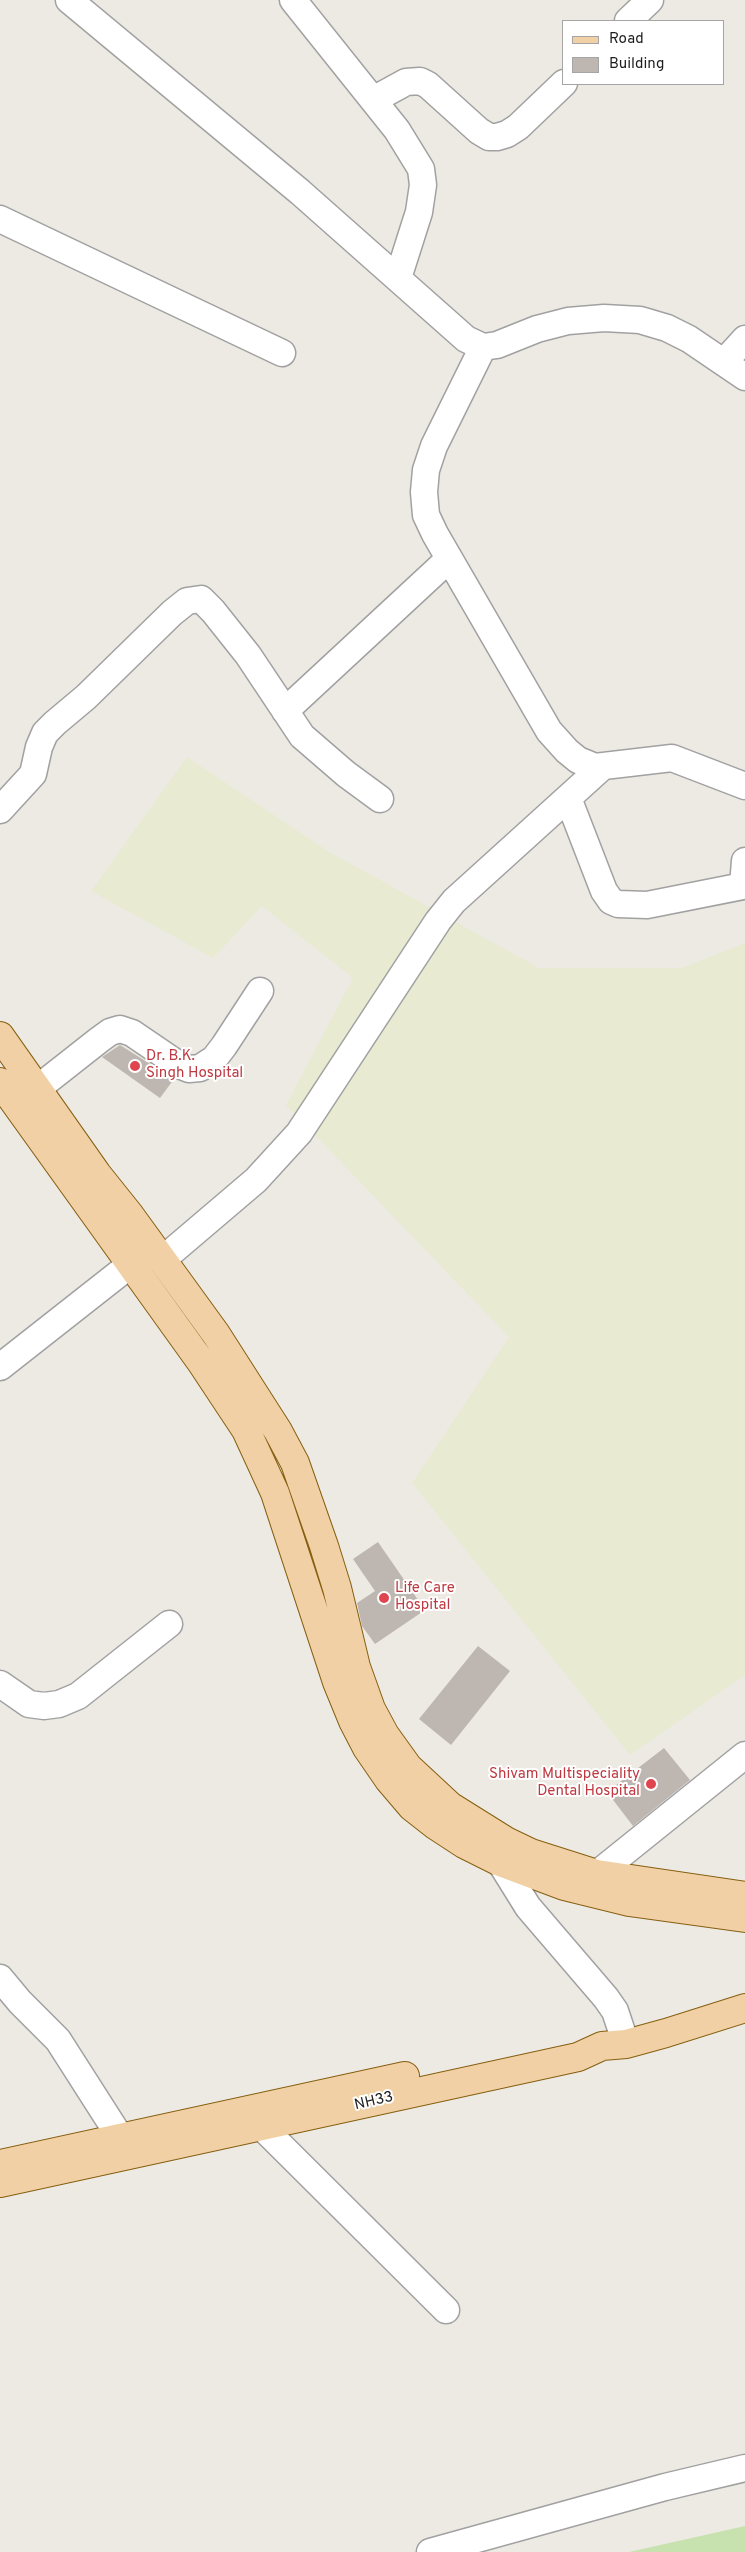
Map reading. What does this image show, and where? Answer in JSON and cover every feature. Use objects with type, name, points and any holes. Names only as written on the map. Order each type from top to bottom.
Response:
[{"type":"main road","points":[[0,1036],[97,1174],[162,1260],[239,1368],[278,1431],[295,1463],[337,1588],[356,1668],[371,1709],[385,1735],[408,1767],[450,1806],[476,1823],[531,1853],[597,1874],[745,1896]]},
{"type":"main road","points":[[0,1082],[234,1409],[259,1455],[288,1530],[337,1682],[367,1748],[389,1780],[412,1807],[435,1826],[500,1862],[564,1886],[629,1902],[745,1918]]},
{"type":"main road","name":"NH33","points":[[0,2183],[578,2057],[745,2008]]},
{"type":"main road","points":[[0,2164],[574,2039],[614,2045]]},
{"type":"street","points":[[69,0],[230,132],[466,339],[483,347],[497,345],[538,329],[568,321],[604,318],[640,320],[667,328],[724,362],[745,377]]},
{"type":"street","points":[[294,0],[373,100],[412,152],[421,169],[424,185],[419,212],[398,278]]},
{"type":"street","points":[[629,20],[650,0]]},
{"type":"street","points":[[373,100],[406,82],[420,80],[479,131],[489,137],[497,137],[507,134],[518,127],[562,85]]},
{"type":"street","points":[[0,219],[282,353]]},
{"type":"street","points":[[724,362],[745,339]]},
{"type":"street","points":[[483,347],[434,446],[426,470],[424,492],[426,514],[449,559],[549,731],[566,751],[578,760],[595,767],[672,758],[745,786]]},
{"type":"street","points":[[285,711],[449,559]]},
{"type":"street","points":[[0,810],[33,774],[39,747],[45,733],[187,601],[200,599],[213,610],[260,672],[302,736],[317,751],[380,799]]},
{"type":"street","points":[[162,1260],[256,1180],[276,1161],[299,1133],[438,921],[454,901],[602,767]]},
{"type":"street","points":[[568,798],[604,891],[611,901],[632,906],[647,905],[744,877]]},
{"type":"street","points":[[38,1088],[110,1032],[120,1029],[132,1033],[178,1065],[189,1070],[200,1068],[214,1060],[260,991]]},
{"type":"street","points":[[0,1367],[131,1264]]},
{"type":"street","points":[[0,1684],[29,1704],[59,1704],[78,1696],[169,1624]]},
{"type":"street","points":[[597,1874],[745,1754]]},
{"type":"street","points":[[500,1862],[528,1906],[616,2011],[614,2045]]},
{"type":"street","points":[[0,1978],[20,2002],[58,2040],[120,2137]]},
{"type":"street","points":[[260,2126],[446,2310]]},
{"type":"street","points":[[430,2552],[655,2490],[745,2468]]},
{"type":"green space","points":[[187,757],[331,853],[539,968],[682,968],[745,943],[745,1675],[630,1755],[412,1483],[509,1337],[286,1105],[353,978],[262,906],[213,958],[91,891]]},
{"type":"green space","points":[[745,2526],[745,2552],[629,2552]]},
{"type":"building","points":[[120,1045],[174,1079],[160,1098],[102,1057]]},
{"type":"building","points":[[378,1542],[425,1610],[375,1644],[362,1626],[357,1603],[375,1591],[353,1559]]},
{"type":"building","points":[[478,1646],[510,1671],[451,1745],[419,1719]]},
{"type":"building","points":[[664,1748],[690,1780],[633,1826],[607,1792]]},
{"type":"place","name":"Dr. B.K. Singh Hospital","points":[[135,1066]]},
{"type":"place","name":"Life Care Hospital","points":[[384,1598]]},
{"type":"place","name":"Shivam Multispeciality Dental Hospital","points":[[651,1784]]}]
